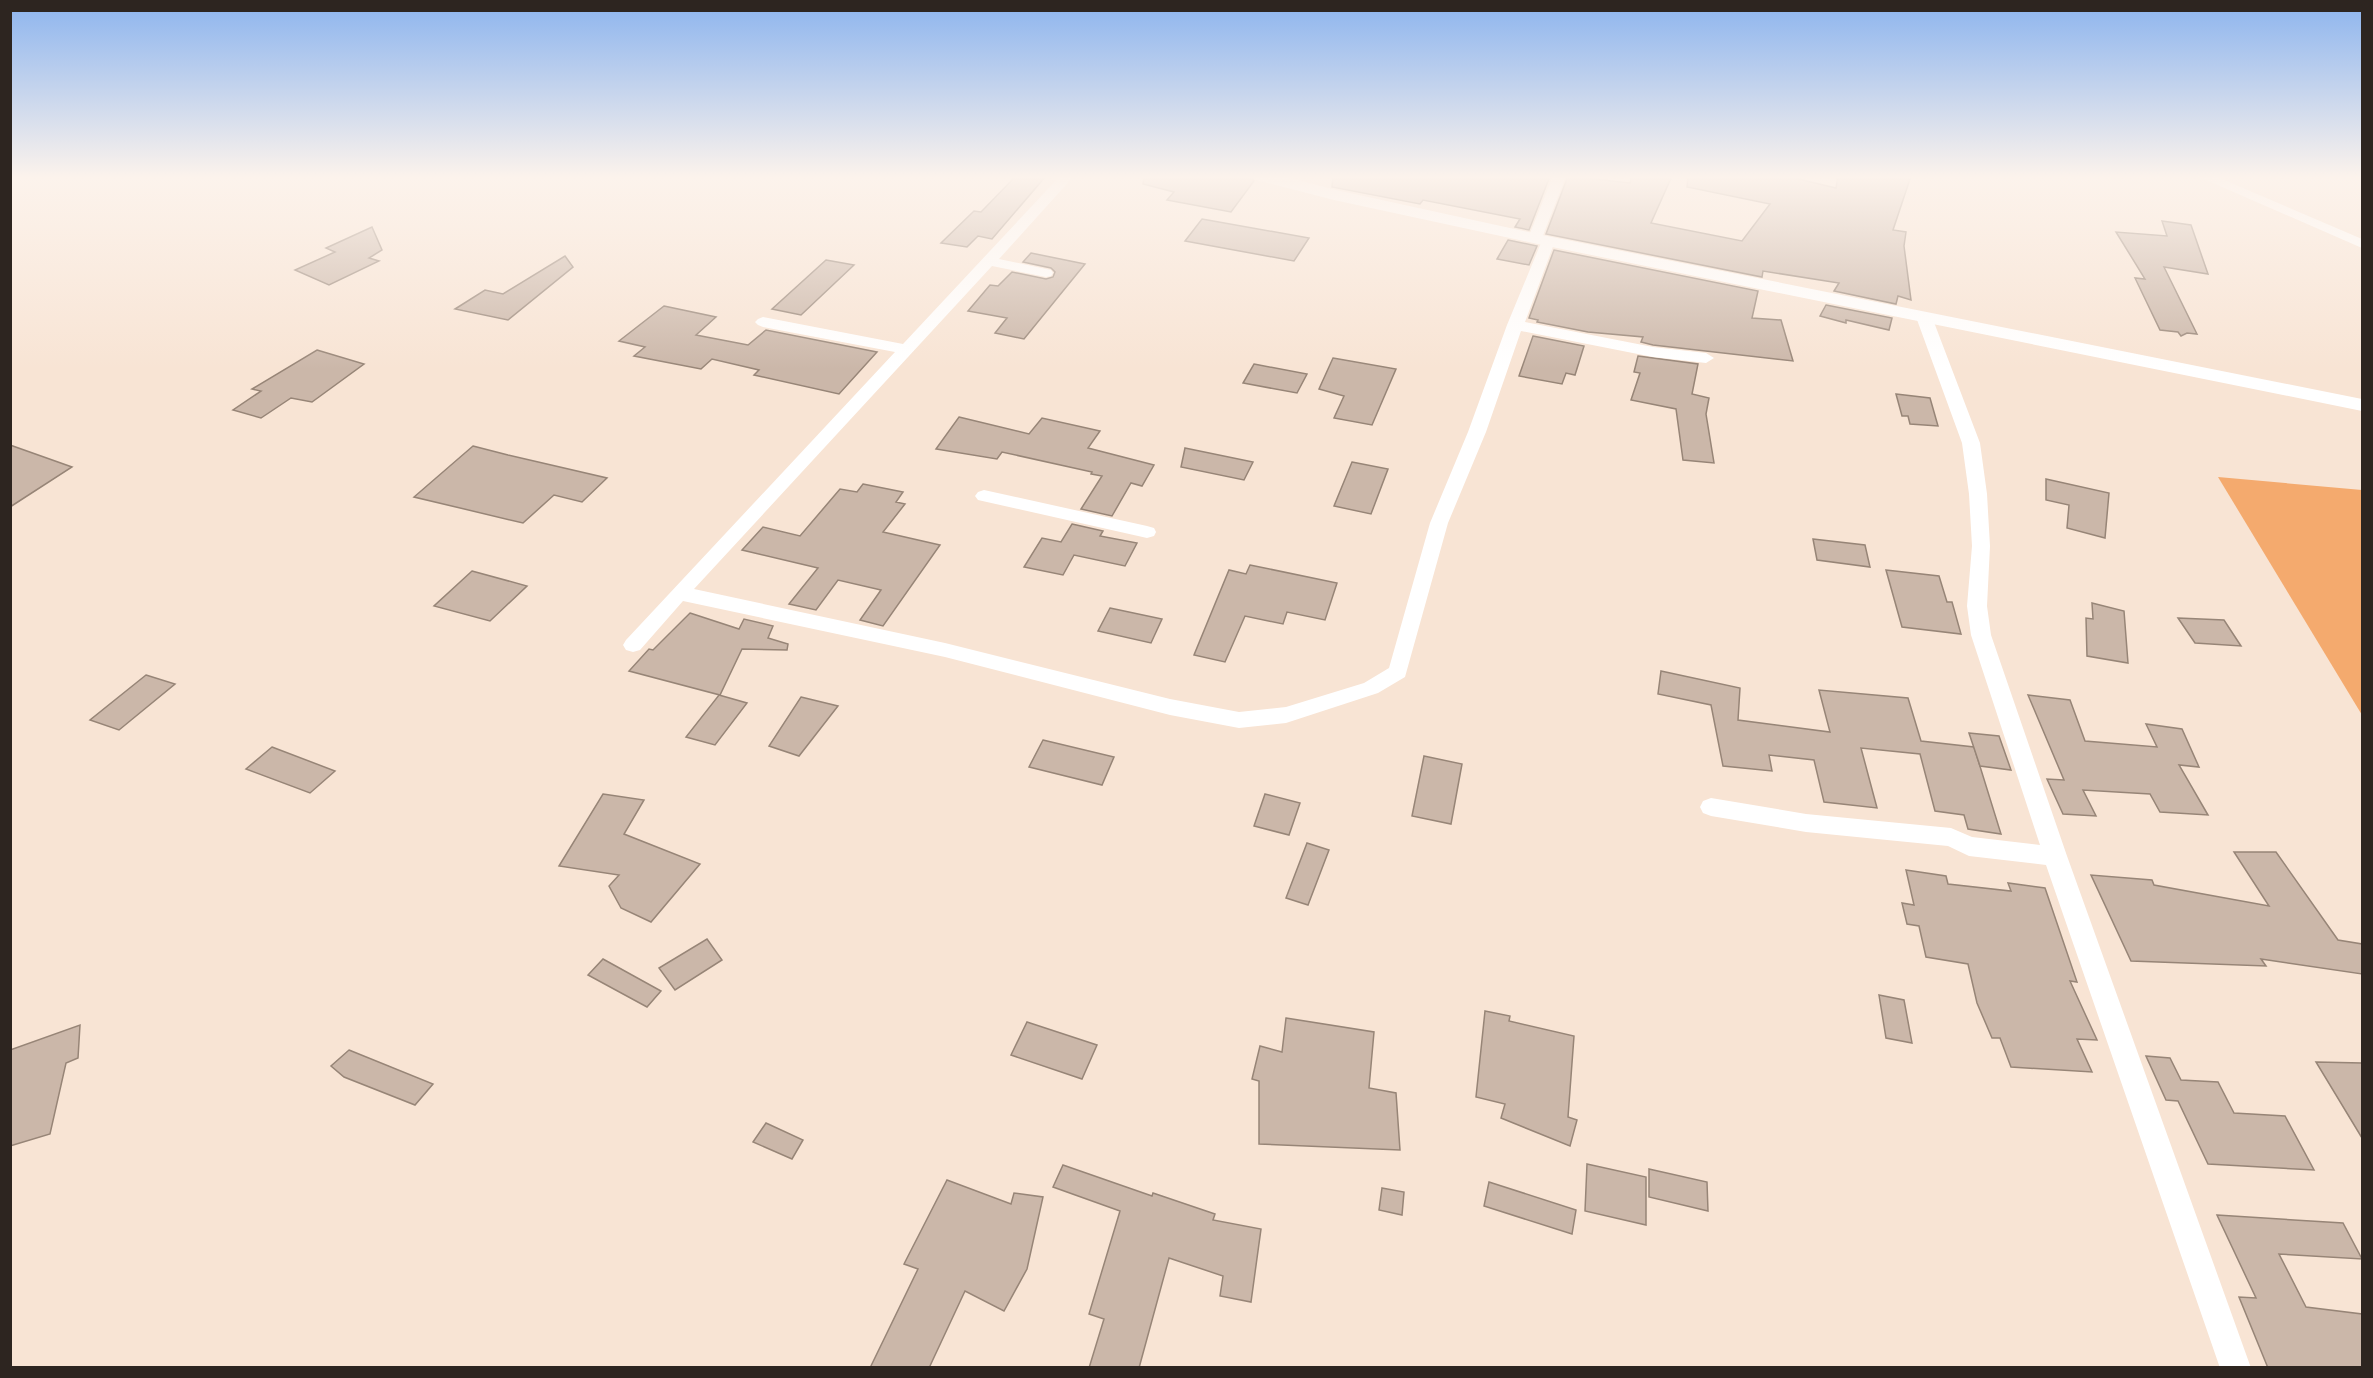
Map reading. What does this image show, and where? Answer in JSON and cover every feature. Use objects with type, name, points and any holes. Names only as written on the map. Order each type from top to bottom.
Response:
[{"type":"street","points":[[633,645],[1007,240]]},
{"type":"street","points":[[679,593],[945,650],[1170,706],[1239,720],[1286,715],[1371,688],[1398,672],[1439,523],[1477,432],[1515,325],[1541,240]]},
{"type":"street","points":[[1543,240],[2362,405]]},
{"type":"street","points":[[988,261],[1046,273]]},
{"type":"street","points":[[1924,317],[1971,444],[1981,535],[1977,606],[1981,635],[2055,856],[2236,1368]]},
{"type":"street","points":[[764,322],[906,349]]},
{"type":"street","points":[[1515,325],[1653,352],[1706,358]]},
{"type":"street","points":[[984,496],[1147,532]]},
{"type":"street","points":[[1711,807],[1806,823],[1951,837],[1970,846],[2055,856]]},
{"type":"shaded area","points":[[2218,477],[2362,490],[2362,715]]},
{"type":"building","points":[[343,240],[378,240],[382,250],[369,258],[379,261],[329,285],[295,270],[335,252],[326,248]]},
{"type":"building","points":[[944,240],[974,240],[967,247],[941,243]]},
{"type":"building","points":[[1186,240],[1307,240],[1294,261]]},
{"type":"building","points":[[1508,240],[1537,246],[1529,265],[1497,259]]},
{"type":"building","points":[[1578,240],[1905,240],[1911,300],[1898,296],[1896,304],[1834,291],[1839,283],[1763,271],[1762,277]]},
{"type":"building","points":[[2121,240],[2196,240],[2208,274],[2164,267],[2197,334],[2187,333],[2181,336],[2178,332],[2160,330],[2135,278],[2145,279]]},
{"type":"building","points":[[1554,250],[1758,291],[1752,318],[1781,320],[1793,361],[1653,345],[1641,342],[1643,337],[1588,332],[1537,322],[1538,320],[1529,318]]},
{"type":"building","points":[[1031,253],[1085,264],[1024,339],[995,333],[1007,318],[968,311],[990,285],[998,286],[1012,272],[1046,279],[1053,277],[1055,272],[1051,268],[1023,262]]},
{"type":"building","points":[[565,256],[573,267],[508,320],[455,309],[485,290],[503,294]]},
{"type":"building","points":[[826,260],[854,265],[801,315],[772,309]]},
{"type":"building","points":[[1826,305],[1892,318],[1889,330],[1820,316]]},
{"type":"building","points":[[664,306],[716,317],[696,335],[748,345],[766,330],[877,352],[839,394],[754,375],[759,370],[712,359],[701,369],[634,356],[645,347],[619,341]]},
{"type":"building","points":[[1533,336],[1584,346],[1575,375],[1566,373],[1562,384],[1519,376]]},
{"type":"building","points":[[317,350],[364,364],[312,402],[291,398],[261,418],[233,410],[261,391],[252,389]]},
{"type":"building","points":[[1638,356],[1698,364],[1692,394],[1709,398],[1706,414],[1714,463],[1683,460],[1676,409],[1631,400],[1640,373],[1634,372]]},
{"type":"building","points":[[1333,358],[1396,369],[1372,425],[1334,418],[1344,396],[1319,389]]},
{"type":"building","points":[[1254,364],[1307,374],[1297,393],[1243,383]]},
{"type":"building","points":[[1896,394],[1930,398],[1938,426],[1910,424],[1908,416],[1902,416]]},
{"type":"building","points":[[959,417],[1029,434],[1042,418],[1100,431],[1088,448],[1154,465],[1142,486],[1131,483],[1112,516],[1081,509],[1102,476],[1002,452],[997,459],[936,449]]},
{"type":"building","points":[[10,445],[72,467],[10,507]]},
{"type":"building","points":[[473,446],[607,478],[582,502],[554,495],[523,523],[414,497]]},
{"type":"building","points":[[1185,448],[1253,462],[1244,480],[1181,467]]},
{"type":"building","points":[[1352,462],[1388,469],[1371,514],[1334,506]]},
{"type":"building","points":[[2046,479],[2109,493],[2105,538],[2067,528],[2069,505],[2046,500]]},
{"type":"building","points":[[863,484],[903,492],[896,502],[905,504],[883,532],[940,545],[883,626],[860,620],[881,590],[838,580],[816,610],[789,604],[818,568],[742,550],[763,527],[800,536],[840,489],[857,492]]},
{"type":"building","points":[[1072,524],[1103,531],[1100,536],[1137,543],[1125,566],[1074,555],[1063,575],[1024,567],[1042,538],[1061,542]]},
{"type":"building","points":[[1813,539],[1865,545],[1870,567],[1817,560]]},
{"type":"building","points":[[1250,565],[1337,583],[1325,620],[1287,612],[1283,624],[1245,616],[1225,662],[1194,655],[1229,570],[1246,574]]},
{"type":"building","points":[[1886,570],[1939,576],[1947,602],[1952,602],[1961,634],[1902,627]]},
{"type":"building","points":[[472,571],[527,586],[490,621],[434,606]]},
{"type":"building","points":[[2092,603],[2124,611],[2128,663],[2087,656],[2086,618],[2093,619]]},
{"type":"building","points":[[1110,608],[1162,619],[1151,643],[1098,631]]},
{"type":"building","points":[[690,613],[739,629],[744,619],[773,626],[768,638],[788,644],[787,650],[742,649],[720,695],[629,671],[649,649],[653,650]]},
{"type":"building","points":[[2178,618],[2224,620],[2241,646],[2195,643]]},
{"type":"building","points":[[1661,671],[1740,688],[1738,720],[1830,732],[1819,690],[1908,698],[1921,741],[1974,747],[2001,834],[1968,829],[1964,815],[1935,811],[1920,754],[1861,748],[1877,808],[1824,802],[1814,760],[1769,755],[1772,771],[1723,766],[1711,705],[1658,694]]},
{"type":"building","points":[[146,675],[175,684],[119,730],[90,720]]},
{"type":"building","points":[[719,695],[747,703],[715,745],[686,737]]},
{"type":"building","points":[[2028,695],[2070,700],[2085,741],[2157,747],[2146,724],[2182,729],[2199,767],[2179,765],[2208,815],[2160,812],[2150,794],[2083,790],[2096,816],[2063,814],[2047,779],[2064,780]]},
{"type":"building","points":[[801,697],[838,706],[799,756],[769,746]]},
{"type":"building","points":[[1969,733],[1999,736],[2011,770],[1980,766]]},
{"type":"building","points":[[1043,740],[1114,757],[1102,785],[1029,767]]},
{"type":"building","points":[[272,747],[335,771],[310,793],[246,769]]},
{"type":"building","points":[[1424,756],[1462,764],[1451,824],[1412,816]]},
{"type":"building","points":[[603,794],[644,800],[624,834],[700,864],[651,922],[621,908],[609,886],[619,875],[559,866]]},
{"type":"building","points":[[1265,794],[1300,803],[1289,835],[1254,826]]},
{"type":"building","points":[[1307,843],[1329,850],[1308,905],[1286,898]]},
{"type":"building","points":[[2234,852],[2276,852],[2338,940],[2362,944],[2362,974],[2261,959],[2266,966],[2131,961],[2091,875],[2152,880],[2154,885],[2269,906]]},
{"type":"building","points":[[1906,870],[1946,876],[1948,884],[2011,891],[2008,883],[2045,888],[2077,982],[2070,981],[2097,1040],[2077,1039],[2092,1072],[2011,1067],[2000,1038],[1992,1038],[1977,1003],[1968,964],[1926,957],[1919,926],[1907,924],[1902,903],[1914,905]]},
{"type":"building","points":[[707,939],[722,960],[675,990],[659,968]]},
{"type":"building","points":[[603,959],[661,991],[647,1007],[588,975]]},
{"type":"building","points":[[1879,995],[1904,1000],[1912,1043],[1886,1038]]},
{"type":"building","points":[[1485,1011],[1510,1016],[1509,1021],[1574,1036],[1568,1117],[1577,1120],[1570,1146],[1501,1118],[1505,1104],[1476,1097]]},
{"type":"building","points":[[1286,1018],[1374,1032],[1369,1088],[1396,1093],[1400,1150],[1259,1144],[1259,1081],[1252,1079],[1260,1046],[1282,1052]]},
{"type":"building","points":[[1027,1022],[1097,1045],[1082,1079],[1011,1055]]},
{"type":"building","points":[[80,1025],[78,1058],[66,1063],[50,1134],[10,1146],[10,1050]]},
{"type":"building","points":[[349,1050],[433,1084],[415,1105],[344,1077],[331,1066]]},
{"type":"building","points":[[2146,1056],[2170,1058],[2181,1080],[2218,1082],[2234,1113],[2285,1116],[2314,1170],[2208,1164],[2178,1101],[2166,1100]]},
{"type":"building","points":[[2316,1062],[2362,1063],[2362,1138]]},
{"type":"building","points":[[766,1123],[803,1140],[792,1159],[753,1142]]},
{"type":"building","points":[[1587,1164],[1646,1177],[1646,1225],[1585,1211]]},
{"type":"building","points":[[1063,1165],[1152,1196],[1153,1193],[1215,1214],[1213,1220],[1261,1229],[1251,1302],[1220,1296],[1223,1276],[1169,1258],[1139,1368],[1089,1368],[1104,1319],[1089,1314],[1120,1211],[1053,1187]]},
{"type":"building","points":[[1649,1169],[1707,1182],[1708,1211],[1649,1197]]},
{"type":"building","points":[[947,1180],[1011,1204],[1014,1193],[1043,1197],[1027,1269],[1004,1311],[965,1291],[929,1368],[870,1368],[918,1269],[904,1264]]},
{"type":"building","points":[[1489,1182],[1576,1210],[1572,1234],[1484,1206]]},
{"type":"building","points":[[1382,1188],[1404,1192],[1402,1215],[1379,1210]]},
{"type":"building","points":[[2217,1215],[2343,1223],[2362,1259],[2279,1254],[2306,1307],[2362,1314],[2362,1368],[2268,1368],[2239,1297],[2256,1298]]}]
